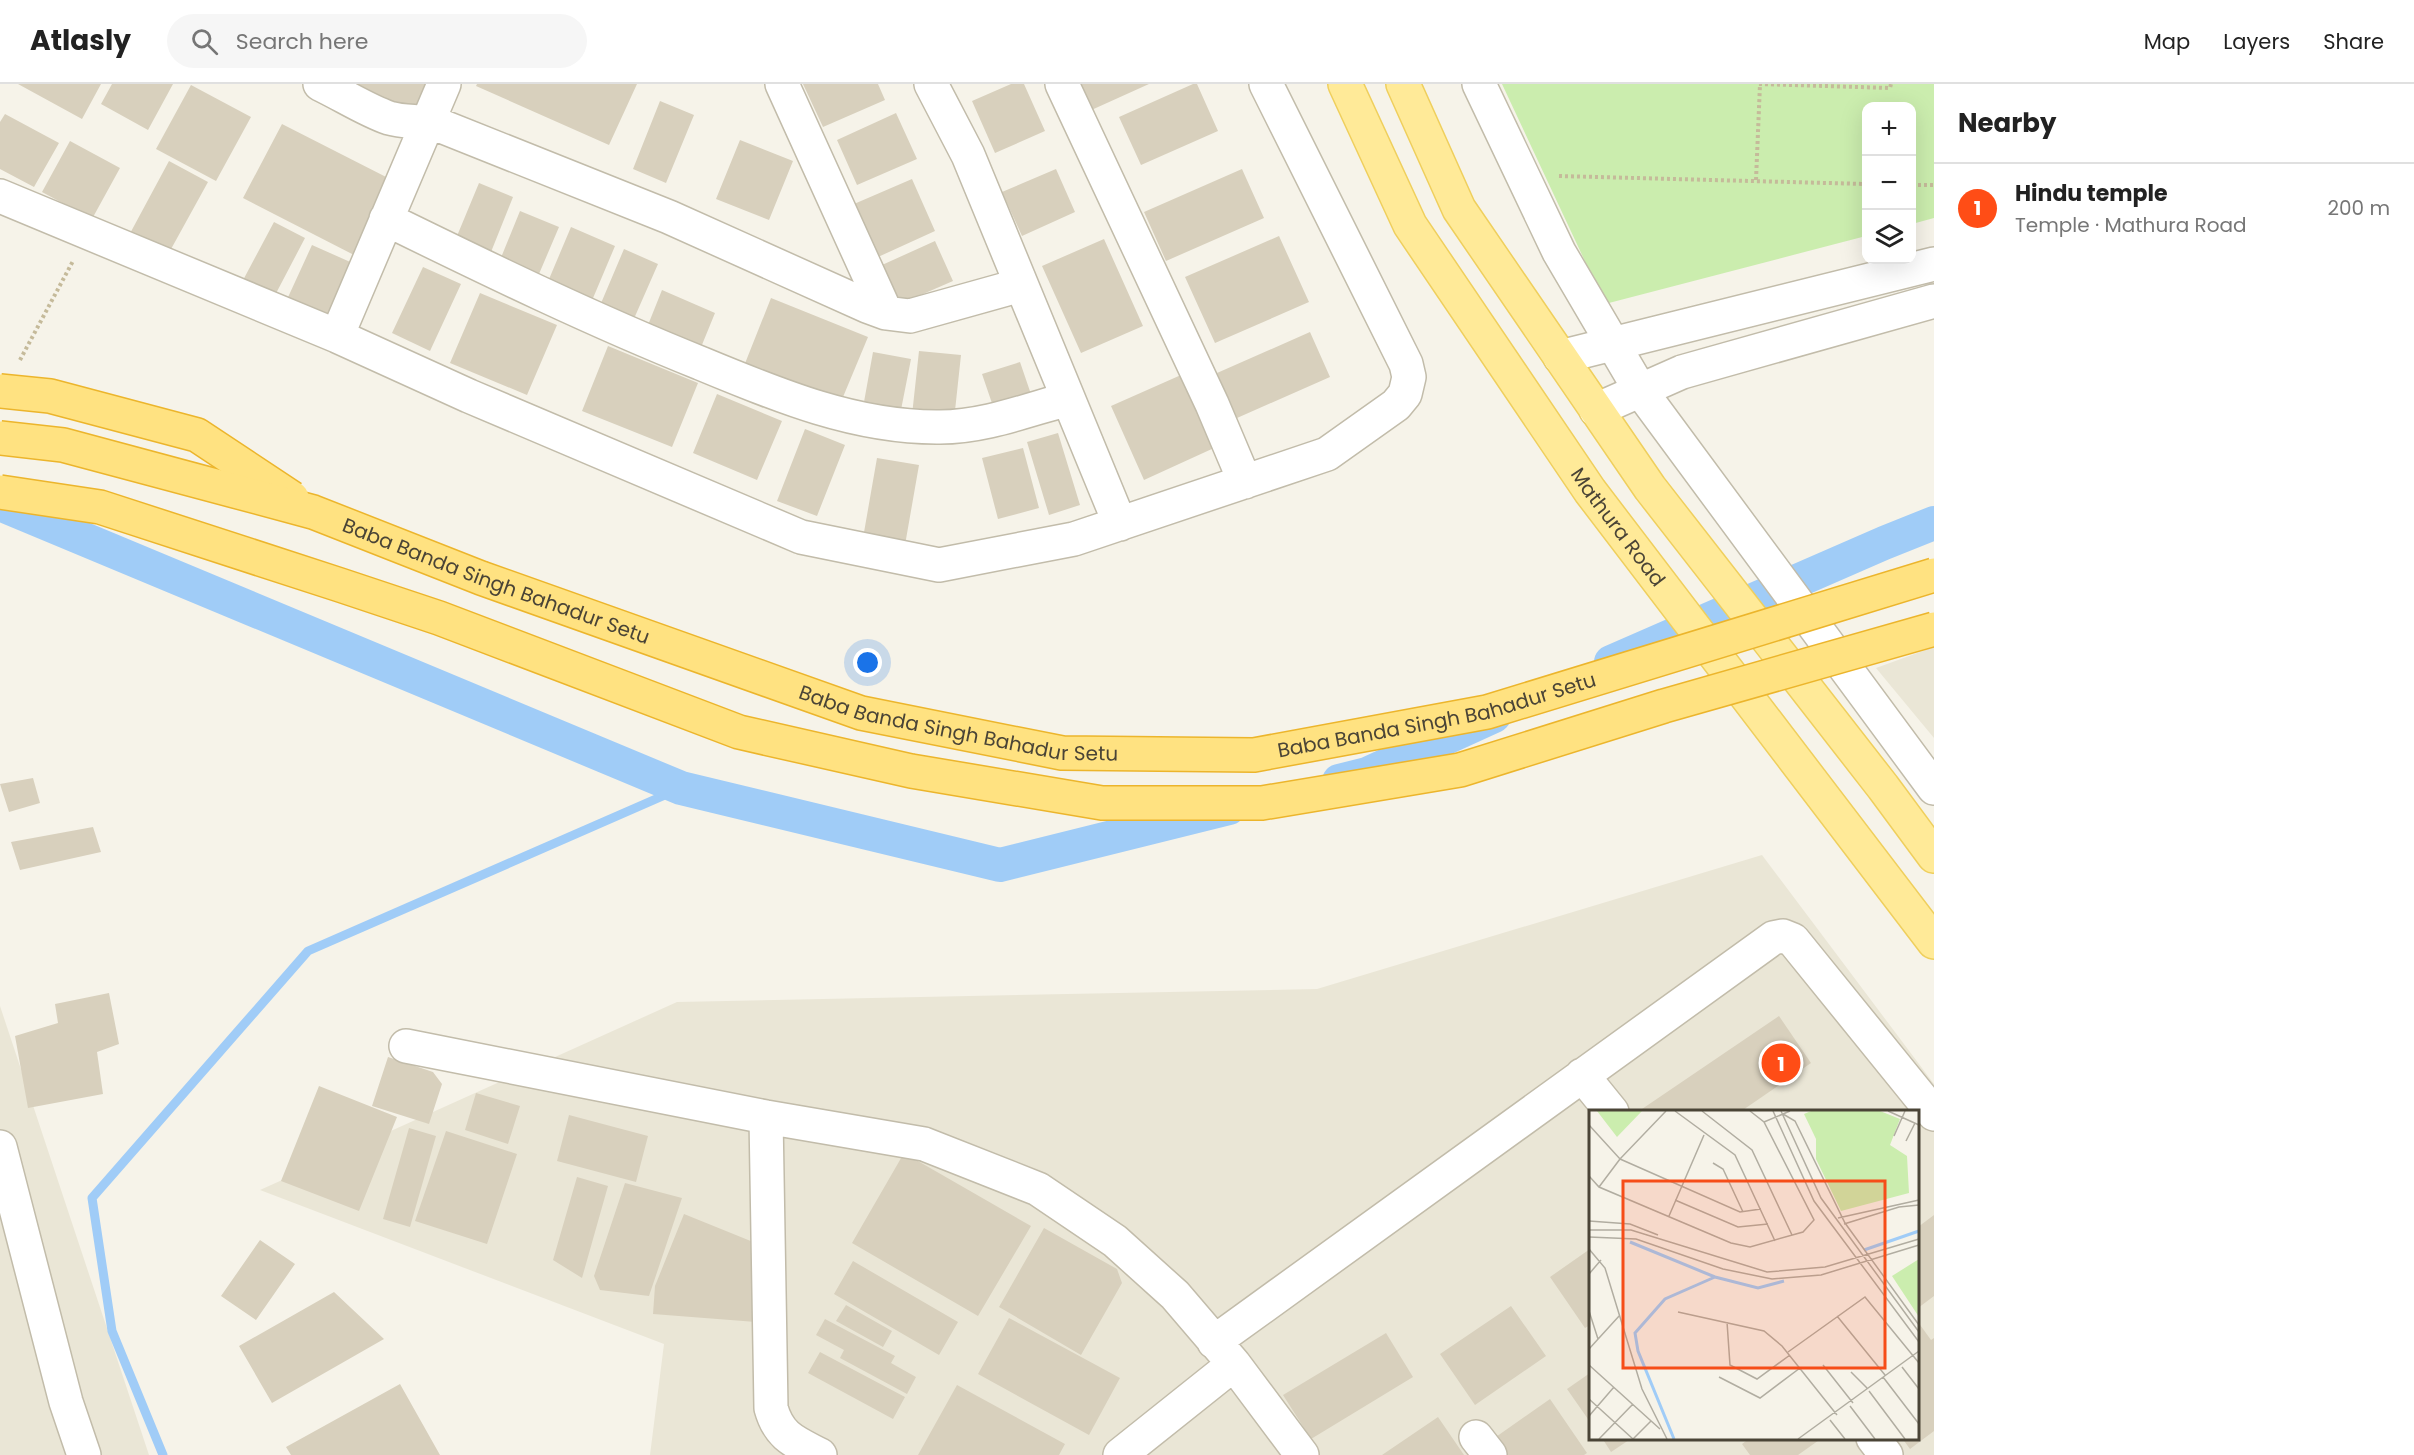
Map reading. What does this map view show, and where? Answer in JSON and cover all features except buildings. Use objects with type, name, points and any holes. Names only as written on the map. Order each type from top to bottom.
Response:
[{"type":"highway","points":[[0,391],[50,396],[196,435],[313,512]]},
{"type":"highway","name":"Baba Banda Singh Bahadur Setu","points":[[0,438],[63,445],[313,512],[482,578],[861,713],[1062,753],[1254,756],[1487,712],[1934,575]]},
{"type":"highway","points":[[0,492],[100,507],[329,581],[439,618],[739,732],[910,771],[1102,803],[1262,803],[1460,770],[1664,706],[1934,629]]},
{"type":"main road","name":"Mathura Road","points":[[1345,84],[1410,225],[1590,491],[1934,942]]},
{"type":"main road","points":[[1402,84],[1459,209],[1596,410],[1650,488],[1934,856]]},
{"type":"street","points":[[320,84],[388,117],[411,122],[427,122],[669,217],[867,306],[886,312],[910,316],[1021,285]]},
{"type":"street","points":[[337,336],[444,84]]},
{"type":"street","points":[[782,84],[886,312]]},
{"type":"street","points":[[931,84],[968,155],[1120,524]]},
{"type":"street","points":[[1062,84],[1212,404],[1245,482]]},
{"type":"street","points":[[0,196],[337,336],[469,396],[801,537],[939,565],[1074,539],[1327,454],[1396,405],[1405,394],[1409,377],[1406,364],[1266,84]]},
{"type":"street","points":[[1479,84],[1559,252],[1640,390],[1934,788]]},
{"type":"street","points":[[386,219],[538,293],[640,339],[783,397],[852,417],[905,426],[975,425],[1068,399]]},
{"type":"street","points":[[1560,357],[1934,264]]},
{"type":"street","points":[[1596,410],[1682,372],[1934,301]]},
{"type":"street","points":[[1120,1455],[1224,1353],[1582,1075],[1773,938],[1783,936],[1793,940],[1934,1114]]},
{"type":"street","points":[[406,1046],[766,1117],[924,1143],[1038,1189],[1115,1240],[1174,1296],[1224,1353],[1302,1455]]},
{"type":"street","points":[[1582,1075],[1610,1110]]},
{"type":"street","points":[[766,1117],[771,1408],[776,1424],[788,1438],[820,1455]]},
{"type":"street","points":[[0,1147],[59,1379],[84,1455]]},
{"type":"street","points":[[1875,1440],[1886,1455]]},
{"type":"path","points":[[1756,180],[1759,84],[1890,88],[1891,84]]},
{"type":"path","points":[[1549,176],[1862,183]]},
{"type":"path","points":[[1916,185],[1934,185]]},
{"type":"path","points":[[30,342],[60,286]]},
{"type":"shaded area","points":[[1934,647],[1934,738],[1876,668]]},
{"type":"shaded area","points":[[1762,855],[1934,1084],[1934,1455],[650,1455],[664,1344],[260,1190],[677,1002],[1317,989]]},
{"type":"shaded area","points":[[0,1006],[149,1455],[0,1455]]},
{"type":"green space","points":[[1502,84],[1934,84],[1934,218],[1916,223],[1916,102],[1862,102],[1862,237],[1605,304]]},
{"type":"waterway","points":[[0,504],[681,788],[1000,865],[1229,808]]},
{"type":"waterway","points":[[1611,662],[1934,523]]},
{"type":"waterway","points":[[1339,781],[1367,774],[1494,716]]},
{"type":"waterway","points":[[163,1455],[112,1331],[92,1198],[308,951],[681,788]]},
{"type":"place","name":"Hindu temple","points":[[1781,1063]]}]
